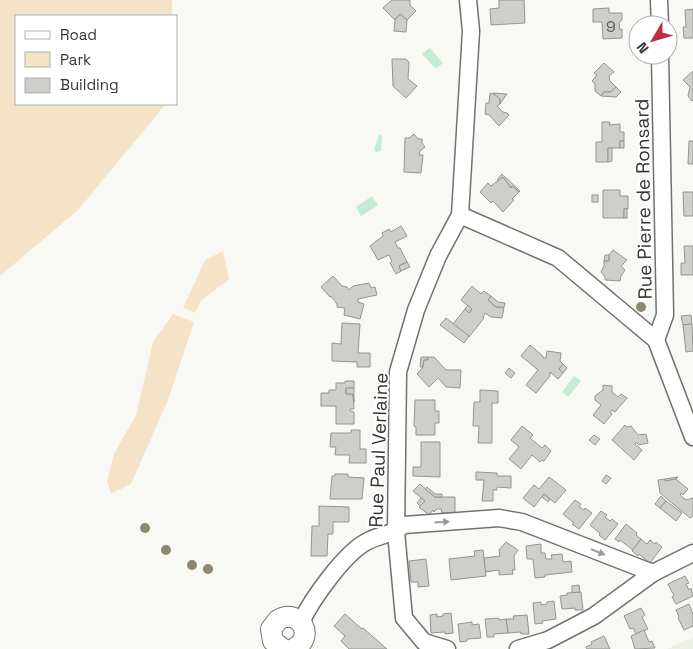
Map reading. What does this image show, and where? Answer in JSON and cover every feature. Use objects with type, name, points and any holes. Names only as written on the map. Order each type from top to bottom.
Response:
[{"type":"street","name":"Rue Paul Verlaine","points":[[447,649],[424,642],[404,618],[396,532],[398,372],[416,310],[438,256],[460,215],[471,32],[468,0]]},
{"type":"street","points":[[659,0],[660,15]]},
{"type":"street","name":"Rue Pierre de Ronsard","points":[[656,340],[665,315],[660,65]]},
{"type":"street","points":[[460,215],[558,258],[656,340],[693,437]]},
{"type":"street","points":[[291,640],[339,566],[353,550],[368,541],[396,532],[404,525],[499,518],[522,522],[653,574]]},
{"type":"street","points":[[518,649],[548,640],[594,616],[653,574],[693,553]]},
{"type":"shaded area","points":[[430,48],[443,63],[436,69],[422,54]]},
{"type":"shaded area","points":[[379,134],[382,136],[381,151],[376,152],[374,150]]},
{"type":"shaded area","points":[[372,196],[378,205],[361,216],[356,207]]},
{"type":"shaded area","points":[[574,376],[581,381],[568,397],[562,392]]},
{"type":"shaded area","points":[[693,637],[693,649],[667,649]]},
{"type":"green space","points":[[0,0],[172,0],[172,15],[15,15],[15,105],[165,105],[78,210],[0,276]]},
{"type":"green space","points":[[223,251],[229,279],[201,301],[195,313],[183,308],[205,260]]},
{"type":"green space","points":[[173,314],[194,322],[168,400],[131,484],[111,494],[107,481],[114,454],[136,415],[153,342]]},
{"type":"building","points":[[392,0],[410,0],[410,5],[416,11],[407,20],[400,14],[395,20],[383,8]]},
{"type":"building","points":[[499,0],[524,0],[525,23],[491,25],[490,9],[499,8]]},
{"type":"building","points":[[609,8],[609,13],[622,13],[622,20],[619,23],[620,30],[622,29],[622,38],[603,39],[602,22],[593,22],[593,9]]},
{"type":"building","points":[[693,9],[693,38],[684,38],[683,27],[686,27],[685,10]]},
{"type":"building","points":[[400,14],[407,20],[406,32],[394,31],[395,20]]},
{"type":"building","points":[[392,59],[406,59],[409,62],[408,79],[417,86],[406,98],[393,86]]},
{"type":"building","points":[[604,63],[614,72],[609,76],[610,81],[616,87],[611,92],[604,92],[601,96],[595,91],[595,84],[592,81],[597,75],[594,73]]},
{"type":"building","points":[[693,71],[692,101],[688,96],[690,87],[683,80]]},
{"type":"building","points":[[616,87],[621,92],[616,97],[601,96],[604,92],[611,92]]},
{"type":"building","points":[[490,93],[498,96],[500,104],[497,106],[509,115],[499,126],[489,115],[485,114],[486,103],[489,103]]},
{"type":"building","points":[[493,93],[507,94],[500,104],[500,99]]},
{"type":"building","points":[[602,122],[610,122],[609,125],[620,124],[620,132],[624,132],[624,141],[620,141],[620,148],[608,148],[608,162],[596,162],[596,142],[602,142]]},
{"type":"building","points":[[414,134],[418,139],[422,139],[425,147],[420,151],[419,155],[423,155],[421,173],[404,172],[405,138],[409,138]]},
{"type":"building","points":[[620,141],[624,141],[624,148],[620,148]]},
{"type":"building","points":[[689,141],[693,141],[693,164],[688,164]]},
{"type":"building","points":[[608,148],[612,148],[612,161],[608,162]]},
{"type":"building","points":[[502,174],[519,192],[512,186],[511,188],[503,177],[497,180]]},
{"type":"building","points":[[503,177],[511,188],[512,186],[519,192],[503,212],[493,201],[491,203],[480,192],[488,183],[491,186]]},
{"type":"building","points":[[603,190],[620,190],[620,196],[628,196],[628,209],[624,209],[624,218],[603,218]]},
{"type":"building","points":[[683,192],[693,192],[693,216],[684,216]]},
{"type":"building","points":[[592,195],[598,195],[598,202],[592,202]]},
{"type":"building","points":[[624,209],[627,209],[627,218],[624,218]]},
{"type":"building","points":[[401,226],[407,236],[395,242],[407,262],[399,266],[401,271],[396,274],[390,263],[392,261],[389,255],[378,260],[370,246],[383,236],[382,233],[389,229],[391,232]]},
{"type":"building","points":[[684,246],[693,246],[693,275],[681,275],[681,263],[685,263]]},
{"type":"building","points":[[613,250],[627,260],[621,266],[625,270],[620,281],[605,280],[601,272],[604,261],[609,261],[609,255]]},
{"type":"building","points":[[605,255],[609,255],[609,261],[604,261]]},
{"type":"building","points":[[407,262],[410,267],[401,271],[399,266]]},
{"type":"building","points":[[333,276],[342,286],[347,287],[349,290],[353,286],[369,283],[371,288],[375,287],[377,295],[358,299],[358,302],[364,304],[360,319],[344,315],[345,308],[337,307],[331,296],[321,287]]},
{"type":"building","points":[[472,286],[481,294],[484,291],[491,296],[488,300],[496,307],[504,307],[502,318],[491,317],[485,313],[484,318],[469,337],[453,324],[465,309],[469,313],[472,309],[461,300]]},
{"type":"building","points":[[491,296],[498,302],[505,303],[504,307],[496,307],[488,300]]},
{"type":"building","points":[[468,305],[472,309],[469,313],[465,309]]},
{"type":"building","points":[[691,315],[692,324],[683,325],[681,316]]},
{"type":"building","points":[[446,318],[469,336],[464,343],[440,325]]},
{"type":"building","points":[[342,323],[360,324],[358,353],[370,353],[370,367],[357,367],[357,362],[332,361],[332,343],[341,344]]},
{"type":"building","points":[[692,324],[693,351],[686,352],[683,325]]},
{"type":"building","points":[[530,345],[543,358],[546,358],[547,351],[561,353],[560,361],[563,364],[559,369],[563,373],[558,379],[550,372],[550,376],[536,393],[526,385],[538,370],[521,356]]},
{"type":"building","points":[[421,357],[428,357],[428,360],[424,360],[423,367],[420,367]]},
{"type":"building","points":[[428,357],[434,357],[446,370],[461,370],[460,388],[446,387],[438,378],[429,387],[417,374],[423,367],[424,360],[428,360]]},
{"type":"building","points":[[563,364],[567,368],[563,373],[559,369]]},
{"type":"building","points":[[509,368],[515,373],[511,378],[505,373]]},
{"type":"building","points":[[345,381],[354,381],[354,388],[346,388],[346,394],[353,394],[354,409],[350,409],[350,411],[354,412],[354,424],[336,424],[336,406],[321,406],[321,393],[329,393],[329,390],[336,390],[336,383],[345,383]]},
{"type":"building","points":[[603,385],[612,386],[612,392],[618,397],[621,394],[627,398],[615,412],[612,410],[610,413],[612,414],[604,424],[593,415],[601,405],[595,400],[595,396],[603,390]]},
{"type":"building","points":[[346,388],[354,388],[354,402],[353,394],[346,394]]},
{"type":"building","points":[[480,390],[498,391],[498,403],[492,403],[492,443],[478,443],[479,426],[473,426],[474,402],[480,402]]},
{"type":"building","points":[[415,400],[435,400],[435,411],[439,411],[439,423],[435,423],[435,435],[416,435],[416,427],[414,426]]},
{"type":"building","points":[[625,425],[627,427],[631,426],[638,435],[646,434],[648,443],[639,445],[636,442],[635,444],[642,450],[634,460],[612,440]]},
{"type":"building","points":[[522,426],[533,435],[530,438],[542,448],[545,445],[551,451],[544,461],[540,462],[532,455],[521,469],[509,459],[519,447],[511,440]]},
{"type":"building","points":[[351,430],[360,430],[360,449],[366,449],[366,463],[349,463],[350,455],[335,455],[336,447],[330,447],[331,433],[351,433]]},
{"type":"building","points":[[594,435],[600,439],[595,445],[589,440]]},
{"type":"building","points":[[421,442],[440,442],[440,477],[413,476],[413,467],[421,467]]},
{"type":"building","points":[[476,472],[497,473],[497,476],[511,476],[511,488],[497,487],[497,490],[493,490],[493,501],[482,501],[484,480],[476,480]]},
{"type":"building","points":[[335,474],[348,474],[348,477],[364,478],[362,499],[330,499],[332,476],[335,476]]},
{"type":"building","points":[[606,475],[611,478],[606,484],[602,481]]},
{"type":"building","points":[[549,477],[566,490],[555,503],[544,494],[534,507],[523,498],[534,485],[539,489]]},
{"type":"building","points":[[678,477],[676,479],[665,481],[665,479]]},
{"type":"building","points":[[665,479],[665,481],[676,479],[688,489],[683,495],[681,493],[680,495],[686,500],[693,498],[693,516],[690,518],[660,493],[658,480]]},
{"type":"building","points":[[420,484],[435,497],[455,497],[455,513],[442,513],[441,509],[437,509],[434,512],[433,510],[429,515],[419,507],[425,501],[413,491]]},
{"type":"building","points":[[427,487],[435,494],[442,494],[442,497],[435,497],[425,489]]},
{"type":"building","points":[[544,494],[550,499],[548,502],[542,497]]},
{"type":"building","points":[[661,496],[666,501],[660,508],[655,504]]},
{"type":"building","points":[[421,498],[425,501],[420,506],[417,503]]},
{"type":"building","points":[[575,500],[581,504],[579,507],[584,510],[585,508],[592,513],[579,529],[563,514]]},
{"type":"building","points":[[666,501],[682,513],[676,521],[660,508]]},
{"type":"building","points":[[319,506],[349,507],[349,522],[333,522],[333,534],[328,534],[327,556],[311,556],[312,526],[319,526]]},
{"type":"building","points":[[601,511],[607,515],[605,517],[610,521],[612,519],[618,524],[605,540],[590,525]]},
{"type":"building","points":[[626,524],[641,539],[633,550],[620,540],[619,542],[615,539]]},
{"type":"building","points":[[641,539],[647,544],[650,540],[655,544],[656,542],[662,547],[650,563],[632,551]]},
{"type":"building","points":[[506,542],[518,550],[514,556],[515,570],[512,570],[513,574],[499,575],[499,570],[485,572],[484,558],[500,556],[499,550]]},
{"type":"building","points":[[541,544],[541,553],[545,553],[546,559],[552,559],[551,555],[562,554],[563,562],[571,561],[572,572],[535,578],[533,559],[527,559],[526,546]]},
{"type":"building","points":[[483,550],[486,576],[451,580],[449,559],[475,556],[474,551]]},
{"type":"building","points":[[426,559],[429,586],[418,587],[418,582],[411,582],[409,561]]},
{"type":"building","points":[[685,576],[689,583],[686,584],[689,590],[691,588],[693,596],[676,604],[668,584]]},
{"type":"building","points":[[579,585],[580,592],[572,593],[572,586]]},
{"type":"building","points":[[581,592],[583,610],[575,610],[575,608],[562,609],[560,596],[567,595],[567,593]]},
{"type":"building","points":[[554,601],[556,619],[535,624],[533,603],[541,602],[541,605]]},
{"type":"building","points":[[689,604],[693,614],[693,626],[684,630],[676,610]]},
{"type":"building","points":[[641,608],[645,615],[642,617],[648,629],[636,634],[633,628],[630,629],[624,616]]},
{"type":"building","points":[[451,613],[453,633],[431,633],[430,615],[437,614],[437,617]]},
{"type":"building","points":[[345,614],[387,649],[349,649],[341,641],[345,636],[334,626]]},
{"type":"building","points":[[527,615],[529,634],[521,634],[521,632],[508,633],[506,619],[514,619],[513,616]]},
{"type":"building","points":[[499,618],[499,620],[506,619],[508,633],[494,634],[494,637],[487,637],[485,619]]},
{"type":"building","points":[[472,622],[472,625],[479,624],[481,638],[467,639],[467,641],[460,642],[458,624]]},
{"type":"building","points":[[644,630],[649,642],[652,641],[655,648],[635,649],[631,636]]},
{"type":"building","points":[[604,636],[610,649],[587,649],[586,647],[592,644],[591,642]]}]
